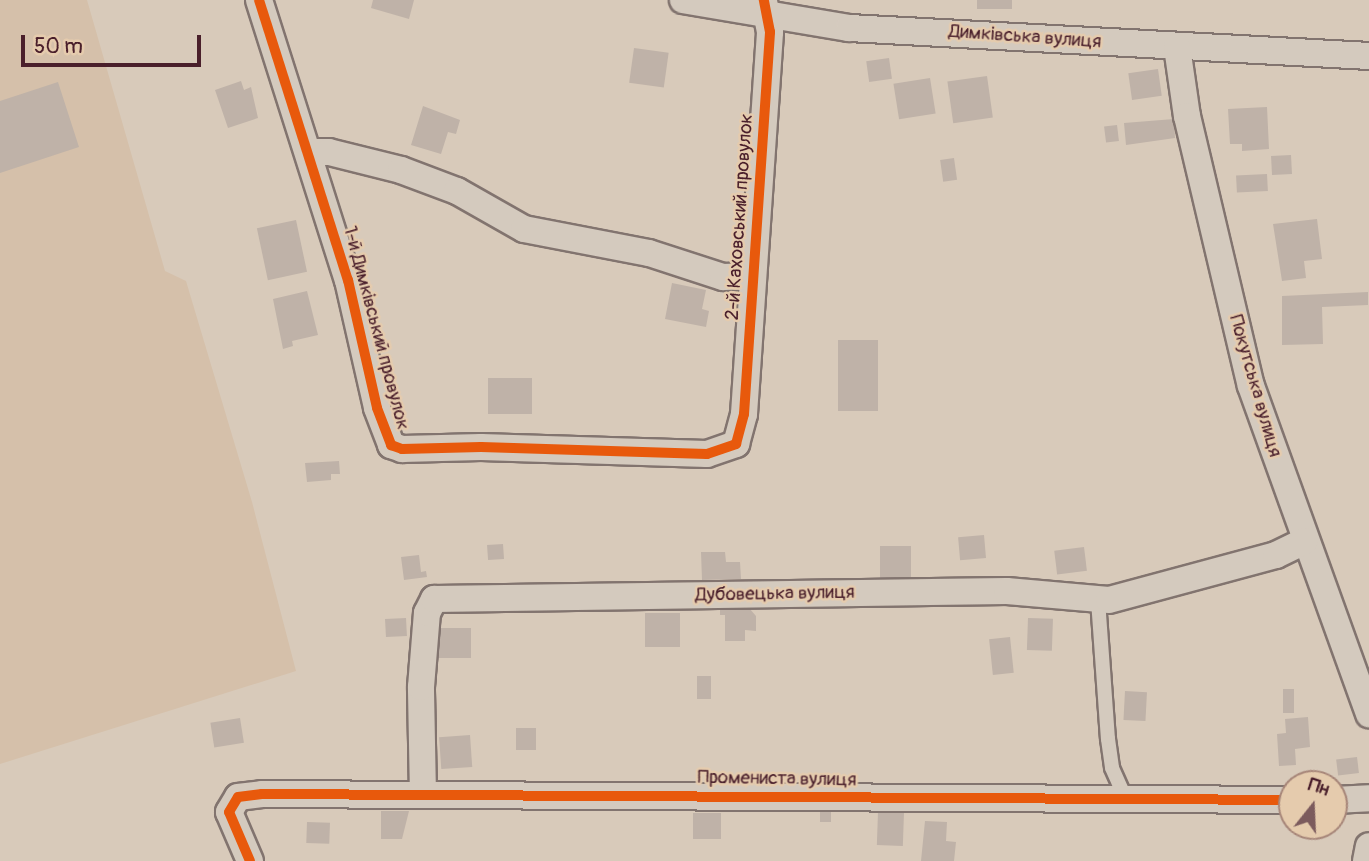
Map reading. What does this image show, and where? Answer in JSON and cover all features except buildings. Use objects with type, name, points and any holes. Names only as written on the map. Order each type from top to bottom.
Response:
[{"type":"street","name":"1-й Димківський провулок","points":[[259,0],[355,303],[377,408],[394,447],[707,454],[722,453],[739,438]]},
{"type":"street","name":"Димківська вулиця","points":[[683,0],[767,8],[849,28],[1369,56]]},
{"type":"street","name":"2-й Каховський провулок","points":[[739,438],[753,276],[767,8]]},
{"type":"street","name":"Покутська вулиця","points":[[1177,47],[1187,116],[1242,354],[1305,541],[1369,714]]},
{"type":"street","points":[[308,152],[329,152],[401,170],[457,191],[524,229],[649,253],[723,277],[753,276]]},
{"type":"street","name":"Дубовецька вулиця","points":[[423,795],[422,674],[427,613],[434,598],[1007,591],[1098,600],[1276,555],[1305,541]]},
{"type":"street","name":"Промениста вулиця","points":[[250,861],[229,812],[238,797],[262,794],[1278,800]]},
{"type":"street","points":[[1348,799],[1369,798]]},
{"type":"street","points":[[1366,861],[1369,846]]},
{"type":"lane","points":[[1098,600],[1106,725],[1112,768],[1125,797]]},
{"type":"shaded area","points":[[0,0],[87,0],[165,271],[186,281],[252,502],[296,671],[0,764]]},
{"type":"cycle path","points":[[259,0],[348,280],[377,408],[391,445],[402,449],[481,447],[707,454],[736,444],[744,414],[770,32],[764,0]]},
{"type":"cycle path","points":[[250,861],[229,812],[238,797],[262,794],[1278,800]]}]
